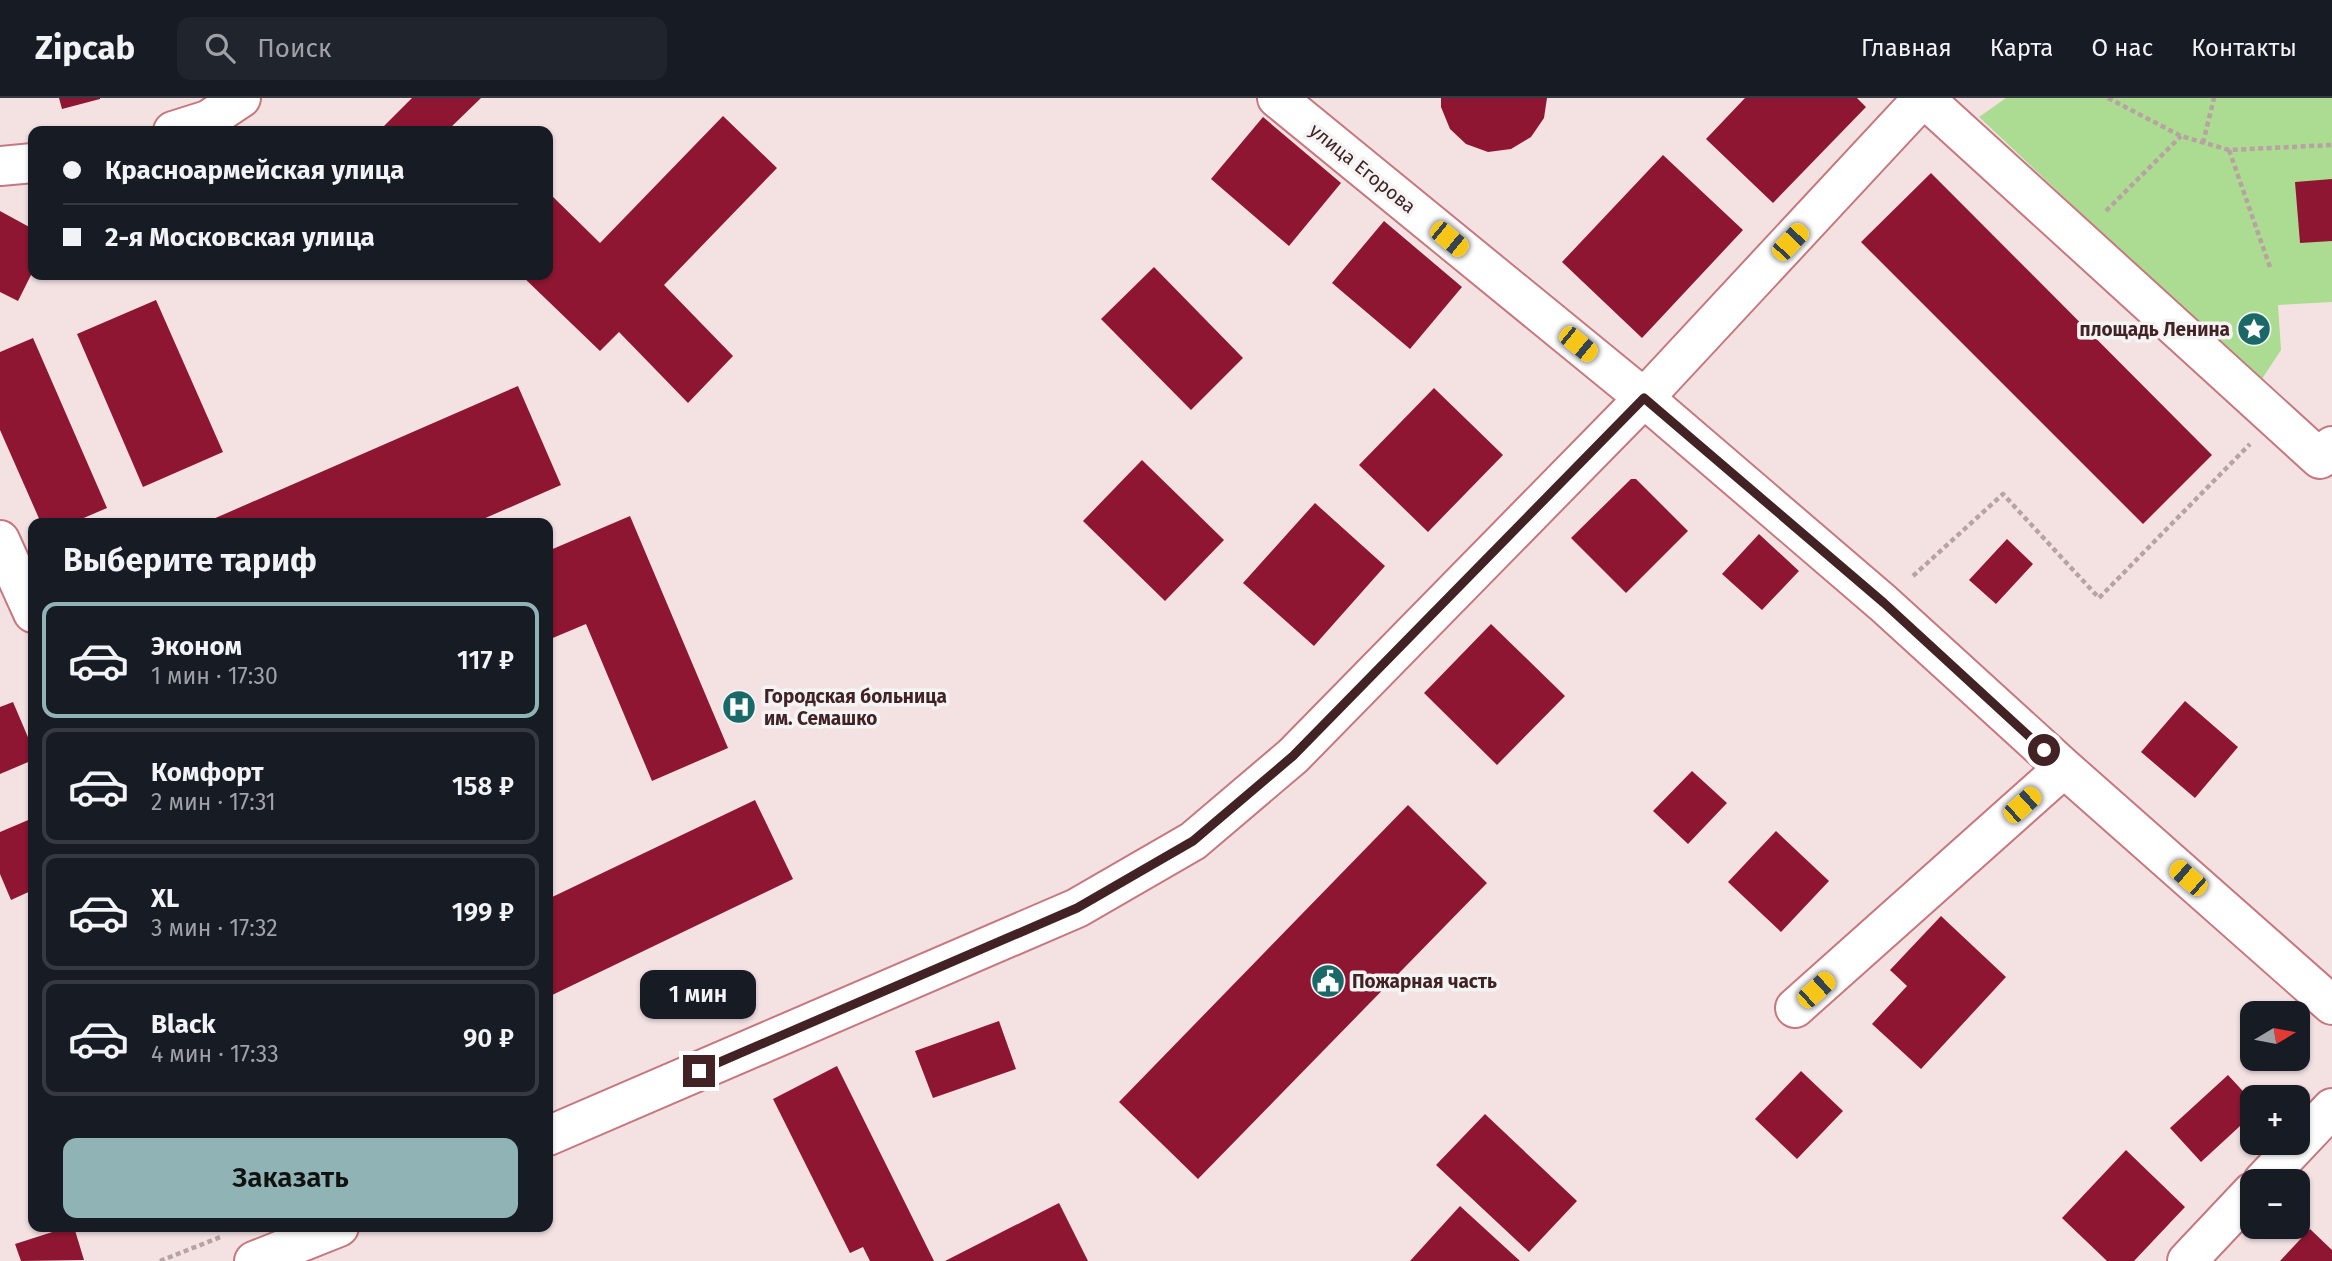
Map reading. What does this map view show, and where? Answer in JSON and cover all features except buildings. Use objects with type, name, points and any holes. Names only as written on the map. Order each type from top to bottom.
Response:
[{"type":"street","points":[[189,126],[208,120],[241,98]]},
{"type":"street","name":"улица Егорова","points":[[1277,98],[1644,398],[1884,603],[2064,768],[2332,1005]]},
{"type":"street","points":[[553,1134],[1077,908],[1193,841],[1293,756],[1644,398],[1924,98],[2320,459],[2332,446]]},
{"type":"street","points":[[0,166],[28,163]]},
{"type":"street","points":[[0,540],[28,602]]},
{"type":"street","points":[[1796,1008],[2064,768]]},
{"type":"street","points":[[2274,1169],[2332,1108]]},
{"type":"street","points":[[2187,1261],[2240,1205]]},
{"type":"street","points":[[244,1246],[325,1238]]},
{"type":"path","points":[[2108,98],[2181,136],[2229,150],[2332,145]]},
{"type":"path","points":[[2203,143],[2214,98]]},
{"type":"path","points":[[2078,239],[2181,136]]},
{"type":"path","points":[[2229,150],[2271,270]]},
{"type":"path","points":[[1884,603],[2003,494],[2099,598],[2275,419]]},
{"type":"path","points":[[160,1261],[244,1246]]},
{"type":"green space","name":"площадь Ленина","points":[[2006,98],[2332,98],[2332,302],[2278,305],[2281,350],[2260,382],[1979,117]]},
{"type":"place","name":"площадь Ленина","points":[[2254,329]]},
{"type":"place","name":"Городская больница им. Семашко","points":[[739,707]]},
{"type":"place","name":"Пожарная часть","points":[[1328,981]]},
{"type":"route","points":[[699,1071],[1077,908],[1193,841],[1293,756],[1644,398],[1884,603],[2044,750]]}]
